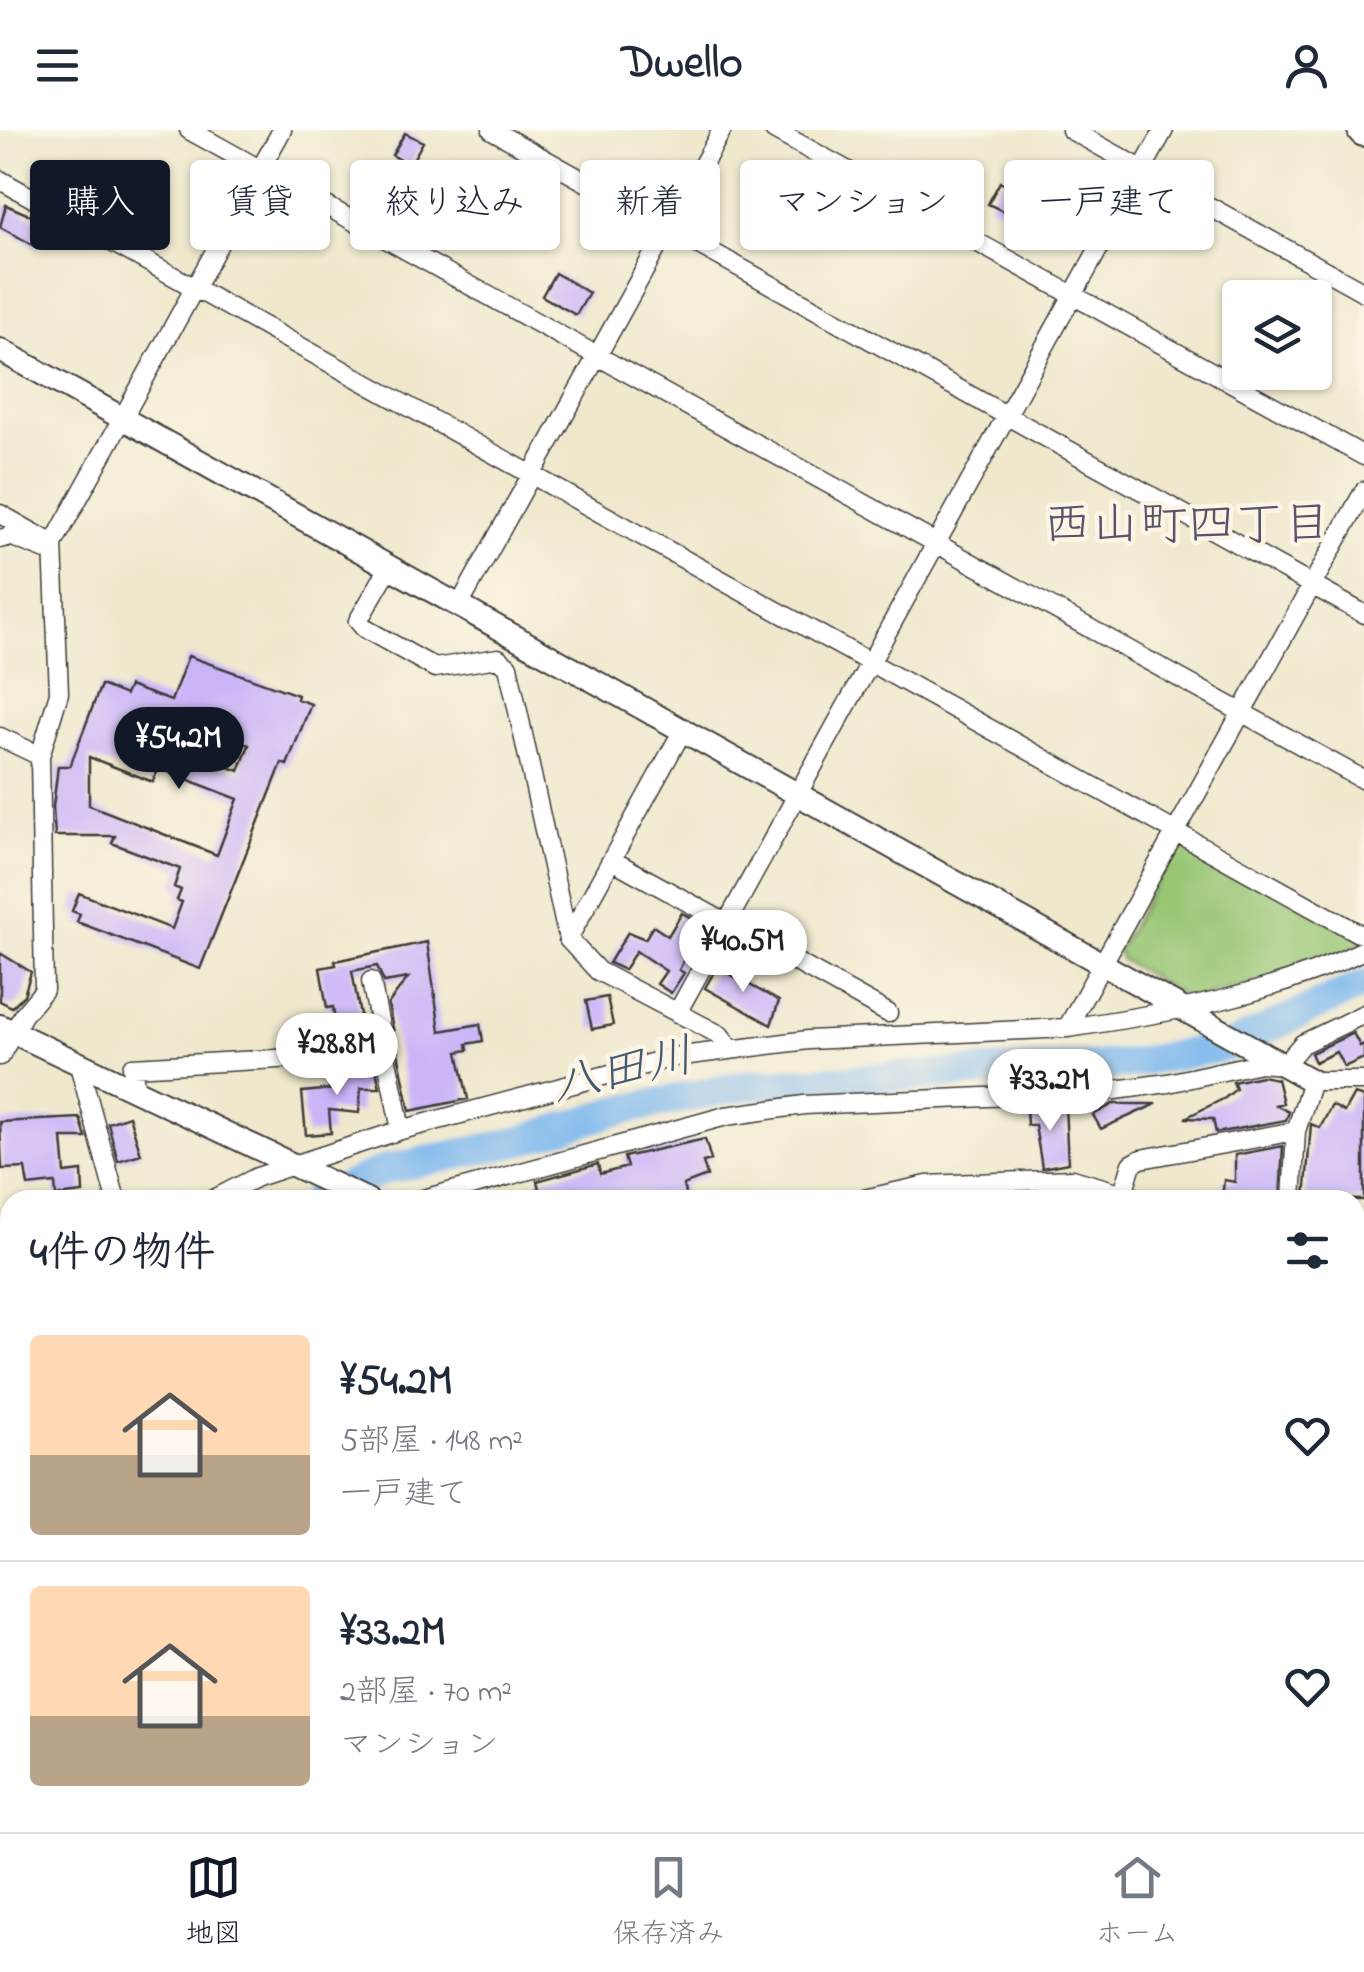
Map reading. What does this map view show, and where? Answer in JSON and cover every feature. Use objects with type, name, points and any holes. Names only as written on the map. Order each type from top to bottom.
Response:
[{"type":"street","points":[[190,130],[244,160]]},
{"type":"street","points":[[265,160],[282,130]]},
{"type":"street","points":[[492,130],[580,179]]},
{"type":"street","points":[[705,160],[722,130]]},
{"type":"street","points":[[774,130],[1364,456]]},
{"type":"street","points":[[1071,130],[1125,160]]},
{"type":"street","points":[[1148,160],[1164,130]]},
{"type":"street","points":[[0,180],[870,662],[1361,942]]},
{"type":"street","points":[[330,208],[1364,780]]},
{"type":"street","points":[[1214,209],[1364,292]]},
{"type":"street","points":[[0,1056],[6,1029],[44,990],[40,756],[59,693],[52,548],[216,250]]},
{"type":"street","points":[[460,604],[656,250]]},
{"type":"street","points":[[708,250],[1364,614]]},
{"type":"street","points":[[677,1013],[1098,250]]},
{"type":"street","points":[[0,350],[1312,1081],[1364,1081]]},
{"type":"street","points":[[1068,1028],[1364,491]]},
{"type":"street","points":[[0,514],[52,548]]},
{"type":"street","points":[[0,539],[10,536],[52,548]]},
{"type":"street","points":[[390,566],[358,622],[364,628],[436,668],[498,658],[508,666],[568,939],[598,972],[720,1035],[730,1048]]},
{"type":"street","points":[[568,939],[684,728]]},
{"type":"street","points":[[0,738],[40,756]]},
{"type":"street","points":[[612,860],[888,1013]]},
{"type":"street","points":[[231,1190],[256,1177],[401,1130],[674,1057],[730,1048],[1068,1028],[1187,1010],[1270,988],[1361,942]]},
{"type":"street","points":[[371,981],[401,1130]]},
{"type":"street","points":[[1284,1065],[1302,1044],[1364,1014]]},
{"type":"street","points":[[6,1029],[348,1190]]},
{"type":"street","points":[[136,1092],[132,1067],[386,1053]]},
{"type":"street","points":[[456,1190],[726,1116],[804,1106],[1100,1092],[1168,1083],[1260,1063],[1284,1065]]},
{"type":"street","points":[[79,1065],[113,1190]]},
{"type":"street","points":[[1293,1190],[1296,1131],[1312,1081]]},
{"type":"street","points":[[1124,1190],[1132,1164],[1141,1159],[1296,1131]]},
{"type":"street","points":[[908,1190],[1072,1180],[1111,1190]]},
{"type":"green space","points":[[1180,838],[1364,940],[1364,944],[1298,972],[1190,1000],[1120,959],[1117,951]]},
{"type":"building","points":[[405,133],[423,142],[413,160],[392,155]]},
{"type":"building","points":[[1000,182],[1004,184],[1004,212],[988,204]]},
{"type":"building","points":[[6,205],[30,215],[30,243],[0,227]]},
{"type":"building","points":[[555,273],[589,293],[576,315],[542,296]]},
{"type":"building","points":[[188,656],[298,695],[297,699],[311,704],[287,765],[282,763],[200,969],[77,922],[80,914],[72,911],[79,893],[172,929],[182,902],[177,900],[181,890],[174,887],[180,869],[112,843],[115,836],[55,836],[53,807],[58,766],[70,766],[101,685],[125,695],[129,686],[171,701]],"holes":[[[198,725],[249,745],[239,771],[187,751]],[[89,757],[153,782],[158,768],[238,799],[217,855],[89,805]]]},
{"type":"building","points":[[682,913],[709,928],[702,929],[689,949],[679,970],[684,973],[671,993],[657,984],[666,971],[636,951],[624,970],[609,963],[628,932],[645,939],[653,926],[668,936]]},
{"type":"building","points":[[427,942],[440,1031],[480,1024],[483,1041],[467,1044],[468,1050],[458,1052],[468,1099],[410,1111],[388,1004],[408,978],[384,982],[377,966],[352,971],[364,1037],[368,1031],[370,1037],[338,1043],[333,1007],[327,1008],[320,968],[336,965],[335,961]]},
{"type":"building","points":[[0,953],[31,972],[24,995],[12,1007],[0,1001]]},
{"type":"building","points":[[717,967],[779,1001],[771,1025],[705,988]]},
{"type":"building","points":[[607,997],[613,1025],[592,1029],[586,1001]]},
{"type":"building","points":[[1353,1033],[1360,1046],[1364,1044],[1364,1058],[1344,1067],[1336,1052],[1315,1062],[1311,1053]]},
{"type":"building","points":[[375,1066],[380,1088],[361,1088],[359,1113],[329,1110],[331,1133],[306,1135],[302,1092],[334,1089],[336,1068]]},
{"type":"building","points":[[1261,1076],[1277,1079],[1283,1103],[1275,1105],[1289,1112],[1286,1120],[1216,1133],[1213,1119],[1185,1118],[1225,1098],[1236,1089],[1233,1082]]},
{"type":"building","points":[[1354,1094],[1364,1097],[1364,1190],[1306,1190],[1311,1124],[1320,1128],[1332,1105],[1344,1112]]},
{"type":"building","points":[[1113,1104],[1156,1104],[1101,1129],[1093,1115]]},
{"type":"building","points":[[1065,1106],[1068,1163],[1042,1168],[1035,1125],[1027,1125],[1026,1108]]},
{"type":"building","points":[[129,1116],[141,1154],[118,1161],[108,1123]]},
{"type":"building","points":[[80,1118],[86,1138],[62,1138],[65,1173],[82,1171],[83,1190],[56,1190],[55,1183],[28,1186],[25,1168],[2,1169],[0,1122]]},
{"type":"building","points":[[705,1139],[711,1160],[703,1162],[707,1176],[683,1185],[684,1190],[539,1190],[537,1181],[598,1164],[600,1174],[627,1167],[624,1157]]},
{"type":"building","points":[[1283,1146],[1281,1190],[1223,1190],[1224,1180],[1235,1182],[1235,1155]]},
{"type":"waterway","name":"八田川","points":[[339,1190],[387,1169],[517,1142],[613,1112],[747,1085],[1127,1064],[1230,1046],[1364,984]]},
{"type":"district","name":"西山町四丁目","points":[[1187,522]]}]
